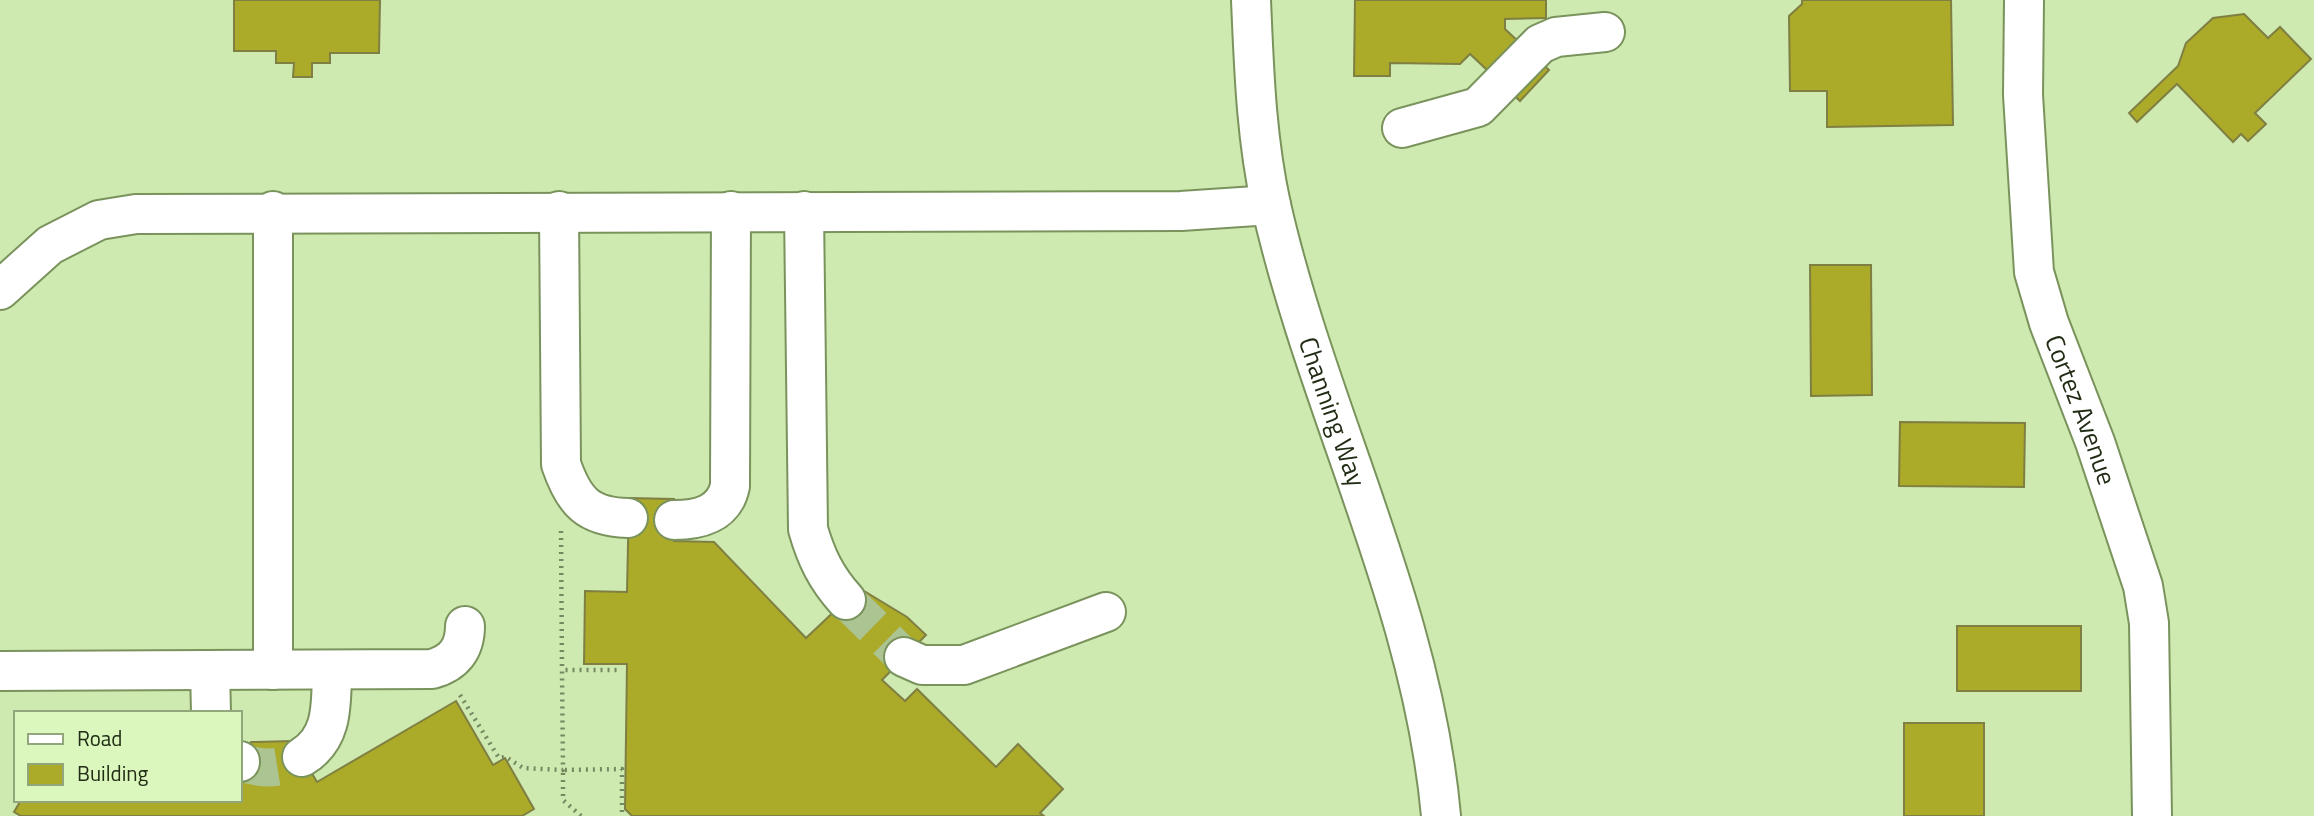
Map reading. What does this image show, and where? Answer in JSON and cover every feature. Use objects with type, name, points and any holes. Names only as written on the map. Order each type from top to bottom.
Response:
[{"type":"main road","name":"Channing Way","points":[[1251,0],[1255,112],[1271,205],[1304,321],[1386,564],[1419,681],[1441,816]]},
{"type":"main road","name":"Cortez Avenue","points":[[2024,0],[2023,95],[2034,272],[2049,323],[2095,442],[2143,586],[2149,623],[2151,816]]},
{"type":"main road","points":[[1402,128],[1478,107],[1540,44],[1556,37],[1605,32]]},
{"type":"main road","points":[[0,290],[50,245],[99,220],[136,214],[273,211],[1181,211],[1271,205]]},
{"type":"main road","points":[[273,211],[273,670]]},
{"type":"main road","points":[[559,211],[561,464],[575,495],[596,514],[628,519]]},
{"type":"main road","points":[[674,520],[707,516],[719,508],[728,495],[730,486],[731,211]]},
{"type":"main road","points":[[804,211],[808,529],[823,570],[846,600]]},
{"type":"main road","points":[[904,657],[922,665],[964,665],[1106,612]]},
{"type":"main road","points":[[0,671],[432,669],[444,666],[459,653],[464,640],[464,626]]},
{"type":"main road","points":[[210,670],[211,711]]},
{"type":"main road","points":[[302,757],[315,749],[324,738],[331,705],[332,670]]},
{"type":"path","points":[[561,518],[563,800],[581,816]]},
{"type":"path","points":[[562,670],[617,670]]},
{"type":"path","points":[[454,684],[499,758],[506,757],[523,768],[622,769],[622,816]]},
{"type":"building","points":[[234,0],[380,0],[379,53],[330,53],[330,63],[312,63],[312,77],[293,77],[294,63],[276,63],[276,51],[234,51]]},
{"type":"building","points":[[1355,0],[1546,0],[1546,18],[1505,19],[1505,29],[1549,70],[1520,101],[1470,54],[1460,64],[1390,63],[1390,76],[1354,76]]},
{"type":"building","points":[[1802,0],[1951,0],[1953,125],[1827,127],[1827,91],[1790,91],[1789,16],[1802,4]]},
{"type":"building","points":[[2244,14],[2268,38],[2280,27],[2311,59],[2255,113],[2266,124],[2248,141],[2241,134],[2233,142],[2177,84],[2137,122],[2129,113],[2178,66],[2186,43],[2213,18]]},
{"type":"building","points":[[1810,265],[1871,265],[1872,395],[1811,396]]},
{"type":"building","points":[[1900,422],[2025,423],[2024,487],[1899,486]]},
{"type":"building","points":[[629,498],[674,499],[674,541],[714,542],[806,638],[859,588],[907,617],[926,635],[882,680],[905,701],[917,689],[996,767],[1018,744],[1063,789],[1040,813],[1044,816],[632,816],[625,809],[627,664],[584,664],[585,591],[627,592]]},
{"type":"building","points":[[1957,626],[2081,626],[2081,691],[1957,691]]},
{"type":"building","points":[[456,701],[493,765],[505,758],[534,809],[522,816],[21,816],[14,812],[20,802],[242,802],[242,758],[251,742],[293,741],[317,782]]},
{"type":"building","points":[[1904,723],[1984,723],[1984,816],[1904,816]]},
{"type":"tunnel","points":[[846,600],[904,657]]},
{"type":"tunnel","points":[[242,762],[272,767],[302,757]]}]
